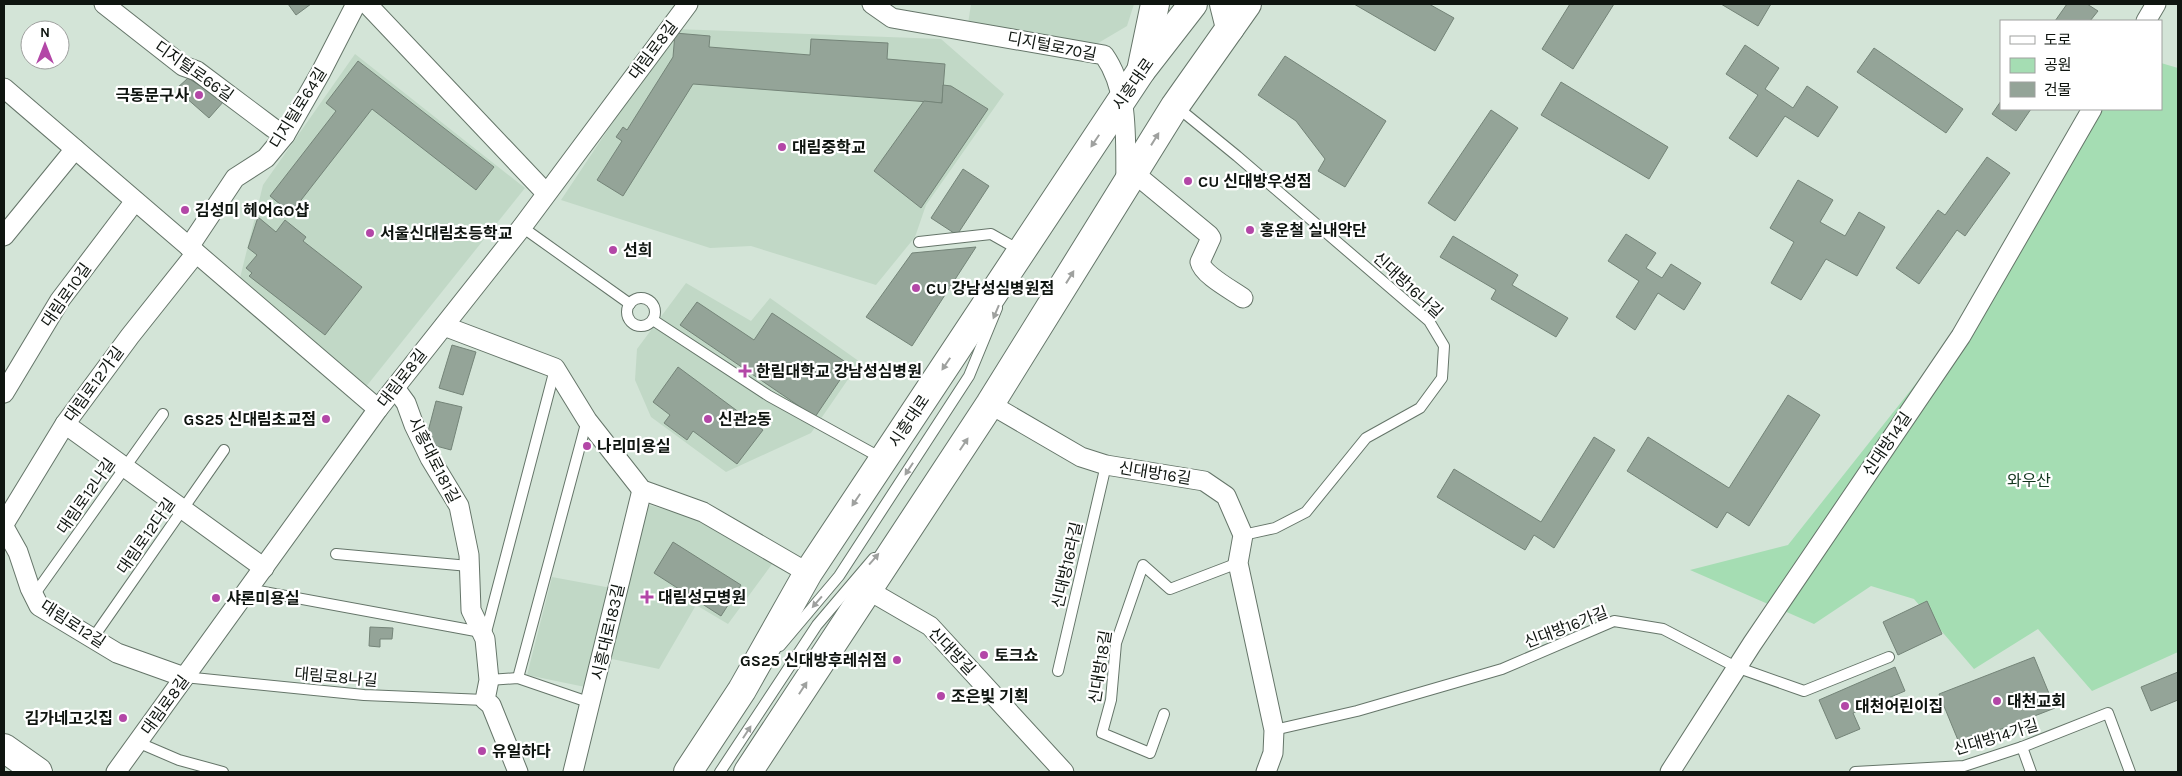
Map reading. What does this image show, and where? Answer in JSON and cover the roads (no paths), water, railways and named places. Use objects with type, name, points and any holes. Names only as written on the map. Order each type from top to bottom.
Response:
[{"type":"main road","points":[[1141,71],[1155,4]]},
{"type":"main road","name":"시흥대로","points":[[688,772],[742,690],[808,573],[1141,71],[1193,4]]},
{"type":"main road","points":[[748,772],[990,404],[1175,106],[1227,16],[1247,4]]},
{"type":"main road","points":[[4,748],[38,772]]},
{"type":"street","name":"디지털로66길","points":[[104,4],[182,66],[197,71],[285,135]]},
{"type":"street","name":"디지털로64길","points":[[193,250],[235,178],[266,158],[285,135],[321,72],[356,4]]},
{"type":"street","points":[[367,4],[546,193]]},
{"type":"street","name":"대림로8길","points":[[116,772],[378,410],[522,228],[546,193],[688,4]]},
{"type":"street","name":"디지털로70길","points":[[872,4],[892,18],[1104,55],[1116,74],[1122,100],[1130,179]]},
{"type":"street","points":[[2147,20],[2156,4]]},
{"type":"street","points":[[4,88],[378,410]]},
{"type":"street","name":"신대방14길","points":[[1670,772],[1736,667],[1961,336],[2091,110]]},
{"type":"street","points":[[4,236],[75,149]]},
{"type":"street","points":[[1130,179],[1209,235],[1211,238],[1200,266],[1243,298]]},
{"type":"street","name":"대림로10길","points":[[4,392],[60,300],[135,201]]},
{"type":"street","name":"대림로12가길","points":[[4,525],[65,424],[193,250]]},
{"type":"street","points":[[444,326],[555,368],[587,420],[642,490],[703,512],[808,573]]},
{"type":"street","name":"시흥대로181길","points":[[395,388],[406,403],[430,458],[459,506],[469,555],[471,610],[483,636],[489,680],[485,700]]},
{"type":"street","name":"신대방16길","points":[[990,404],[1081,457],[1106,466],[1204,481],[1226,496],[1243,535]]},
{"type":"street","points":[[65,424],[264,568]]},
{"type":"street","name":"시흥대로183길","points":[[573,772],[642,490]]},
{"type":"street","name":"대림로12길","points":[[4,525],[18,552],[39,606],[117,653],[184,677]]},
{"type":"street","points":[[1243,535],[1238,563],[1274,730],[1273,753],[1266,772]]},
{"type":"street","name":"신대방길","points":[[868,590],[930,626],[1064,772]]},
{"type":"street","points":[[485,700],[491,706],[518,772]]},
{"type":"lane","name":"신대방16나길","points":[[1175,106],[1237,156],[1429,321],[1444,346],[1442,378],[1420,408],[1366,438],[1306,512],[1274,528],[1243,535]]},
{"type":"lane","points":[[522,228],[630,304]]},
{"type":"lane","points":[[742,690],[839,576],[969,376],[1021,251],[991,234],[919,242]]},
{"type":"lane","points":[[639,298],[648,300],[656,311],[653,320],[645,326],[636,326],[627,315],[630,304],[639,298]]},
{"type":"lane","points":[[653,320],[769,396],[883,459]]},
{"type":"lane","points":[[248,589],[483,636],[555,368]]},
{"type":"lane","name":"대림로12나길","points":[[34,595],[163,414]]},
{"type":"lane","points":[[518,678],[587,420]]},
{"type":"lane","name":"대림로12다길","points":[[93,638],[224,450]]},
{"type":"lane","name":"신대방16라길","points":[[1058,671],[1106,466]]},
{"type":"lane","points":[[720,772],[817,625],[937,484]]},
{"type":"lane","points":[[336,554],[469,566]]},
{"type":"lane","name":"신대방18길","points":[[1164,714],[1150,753],[1102,733],[1111,700],[1116,643],[1143,564],[1170,589],[1238,563]]},
{"type":"lane","name":"신대방16가길","points":[[1274,730],[1358,711],[1502,669],[1614,621],[1663,629],[1736,667],[1804,691],[1889,657]]},
{"type":"lane","name":"대림로8나길","points":[[184,677],[364,695],[485,700]]},
{"type":"lane","points":[[489,680],[518,678],[591,703]]},
{"type":"lane","name":"신대방14가길","points":[[1856,772],[1964,766],[2022,747],[2108,713],[2130,772]]},
{"type":"lane","points":[[138,742],[179,760],[223,772]]},
{"type":"lane","points":[[2022,747],[2031,772]]},
{"type":"place","name":"극동문구사","points":[[199,95]]},
{"type":"place","name":"대림중학교","points":[[782,147]]},
{"type":"place","name":"CU 신대방우성점","points":[[1188,181]]},
{"type":"place","name":"김성미 헤어GO샵","points":[[185,210]]},
{"type":"place","name":"홍운철 실내악단","points":[[1250,230]]},
{"type":"place","name":"서울신대림초등학교","points":[[370,233]]},
{"type":"place","name":"선희","points":[[613,250]]},
{"type":"place","name":"CU 강남성심병원점","points":[[916,288]]},
{"type":"place","name":"한림대학교 강남성심병원","points":[[745,371]]},
{"type":"place","name":"GS25 신대림초교점","points":[[326,419]]},
{"type":"place","name":"신관2동","points":[[708,419]]},
{"type":"place","name":"나리미용실","points":[[587,446]]},
{"type":"place","name":"대림성모병원","points":[[647,597]]},
{"type":"place","name":"샤론미용실","points":[[216,598]]},
{"type":"place","name":"토크쇼","points":[[984,655]]},
{"type":"place","name":"GS25 신대방후레쉬점","points":[[897,660]]},
{"type":"place","name":"조은빛 기획","points":[[941,696]]},
{"type":"place","name":"대천교회","points":[[1997,701]]},
{"type":"place","name":"대천어린이집","points":[[1845,706]]},
{"type":"place","name":"김가네고깃집","points":[[123,718]]},
{"type":"place","name":"유일하다","points":[[482,751]]},
{"type":"park label","name":"와우산","points":[[2029,480]]}]
